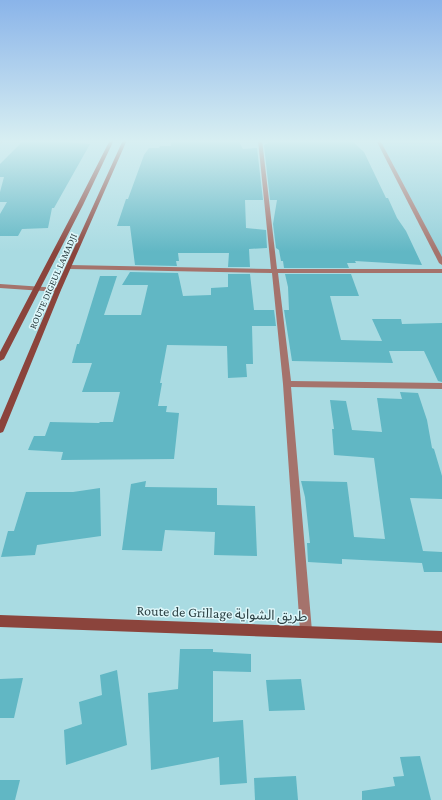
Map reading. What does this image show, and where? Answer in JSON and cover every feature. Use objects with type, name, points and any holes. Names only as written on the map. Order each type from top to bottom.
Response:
[{"type":"main road","points":[[0,359],[93,177]]},
{"type":"main road","name":"ROUTE DIGEUL LAMADJI","points":[[0,430],[58,290],[109,177]]},
{"type":"main road","name":"Route de Grillage طريق الشواية","points":[[0,621],[442,637]]},
{"type":"street","points":[[265,177],[276,271],[287,384],[306,631]]},
{"type":"street","points":[[397,177],[442,263]]},
{"type":"street","points":[[69,267],[276,271],[442,271]]},
{"type":"street","points":[[0,286],[58,290]]},
{"type":"street","points":[[287,384],[442,386]]},
{"type":"shaded area","points":[[397,177],[442,177],[442,259]]},
{"type":"building","points":[[4,177],[71,177],[54,208],[52,208],[48,228],[22,229],[18,236],[0,236],[0,214],[7,202],[0,202],[0,192]]},
{"type":"building","points":[[136,177],[260,177],[263,200],[245,200],[246,228],[266,230],[267,248],[249,249],[250,267],[228,267],[229,253],[178,253],[179,261],[176,261],[177,266],[135,265],[130,226],[117,226],[126,199],[128,199]]},
{"type":"building","points":[[268,177],[376,177],[397,218],[406,231],[422,265],[355,261],[356,263],[347,263],[349,268],[284,268],[279,250],[276,248],[273,224],[277,200],[270,200]]},
{"type":"building","points":[[130,272],[178,273],[183,296],[211,295],[211,288],[228,287],[228,274],[250,274],[254,310],[274,310],[276,326],[252,326],[253,364],[246,364],[247,377],[228,378],[227,346],[167,345],[160,383],[162,383],[158,406],[167,406],[166,412],[179,413],[174,459],[61,460],[63,452],[28,450],[34,436],[45,436],[50,422],[113,422],[120,392],[82,392],[92,363],[72,363],[100,276],[117,276],[104,315],[141,315],[148,285],[122,285]]},
{"type":"building","points":[[285,274],[351,274],[359,296],[330,296],[341,340],[382,341],[372,319],[401,319],[402,324],[442,323],[442,382],[438,381],[424,351],[389,351],[393,363],[292,361],[284,310],[289,310],[288,287]]},
{"type":"building","points":[[400,392],[418,393],[427,420],[432,448],[434,449],[442,476],[442,499],[410,498],[423,551],[442,552],[442,572],[424,572],[422,563],[342,559],[342,564],[308,562],[307,543],[310,543],[305,497],[301,481],[347,482],[354,537],[385,539],[374,458],[334,455],[332,429],[334,429],[330,400],[346,401],[352,430],[382,432],[377,398],[402,399]]},
{"type":"building","points":[[146,481],[145,487],[217,488],[217,505],[255,506],[257,556],[214,555],[215,532],[165,530],[162,551],[122,550],[131,484]]},
{"type":"building","points":[[100,488],[101,536],[37,545],[35,555],[1,557],[8,531],[14,531],[26,492],[73,492]]},
{"type":"building","points":[[180,649],[213,649],[213,652],[251,654],[251,672],[213,671],[213,722],[243,720],[247,783],[220,785],[219,757],[151,770],[148,693],[178,689]]},
{"type":"building","points":[[117,670],[127,745],[66,765],[64,730],[82,724],[79,702],[102,695],[100,675]]},
{"type":"building","points":[[23,678],[14,718],[0,718],[0,679]]},
{"type":"building","points":[[301,679],[305,710],[269,711],[266,680]]},
{"type":"building","points":[[420,756],[431,800],[362,800],[362,791],[395,786],[393,777],[404,776],[400,757]]},
{"type":"building","points":[[296,776],[298,800],[255,800],[254,778]]},
{"type":"building","points":[[0,780],[20,780],[15,800],[0,800]]}]
